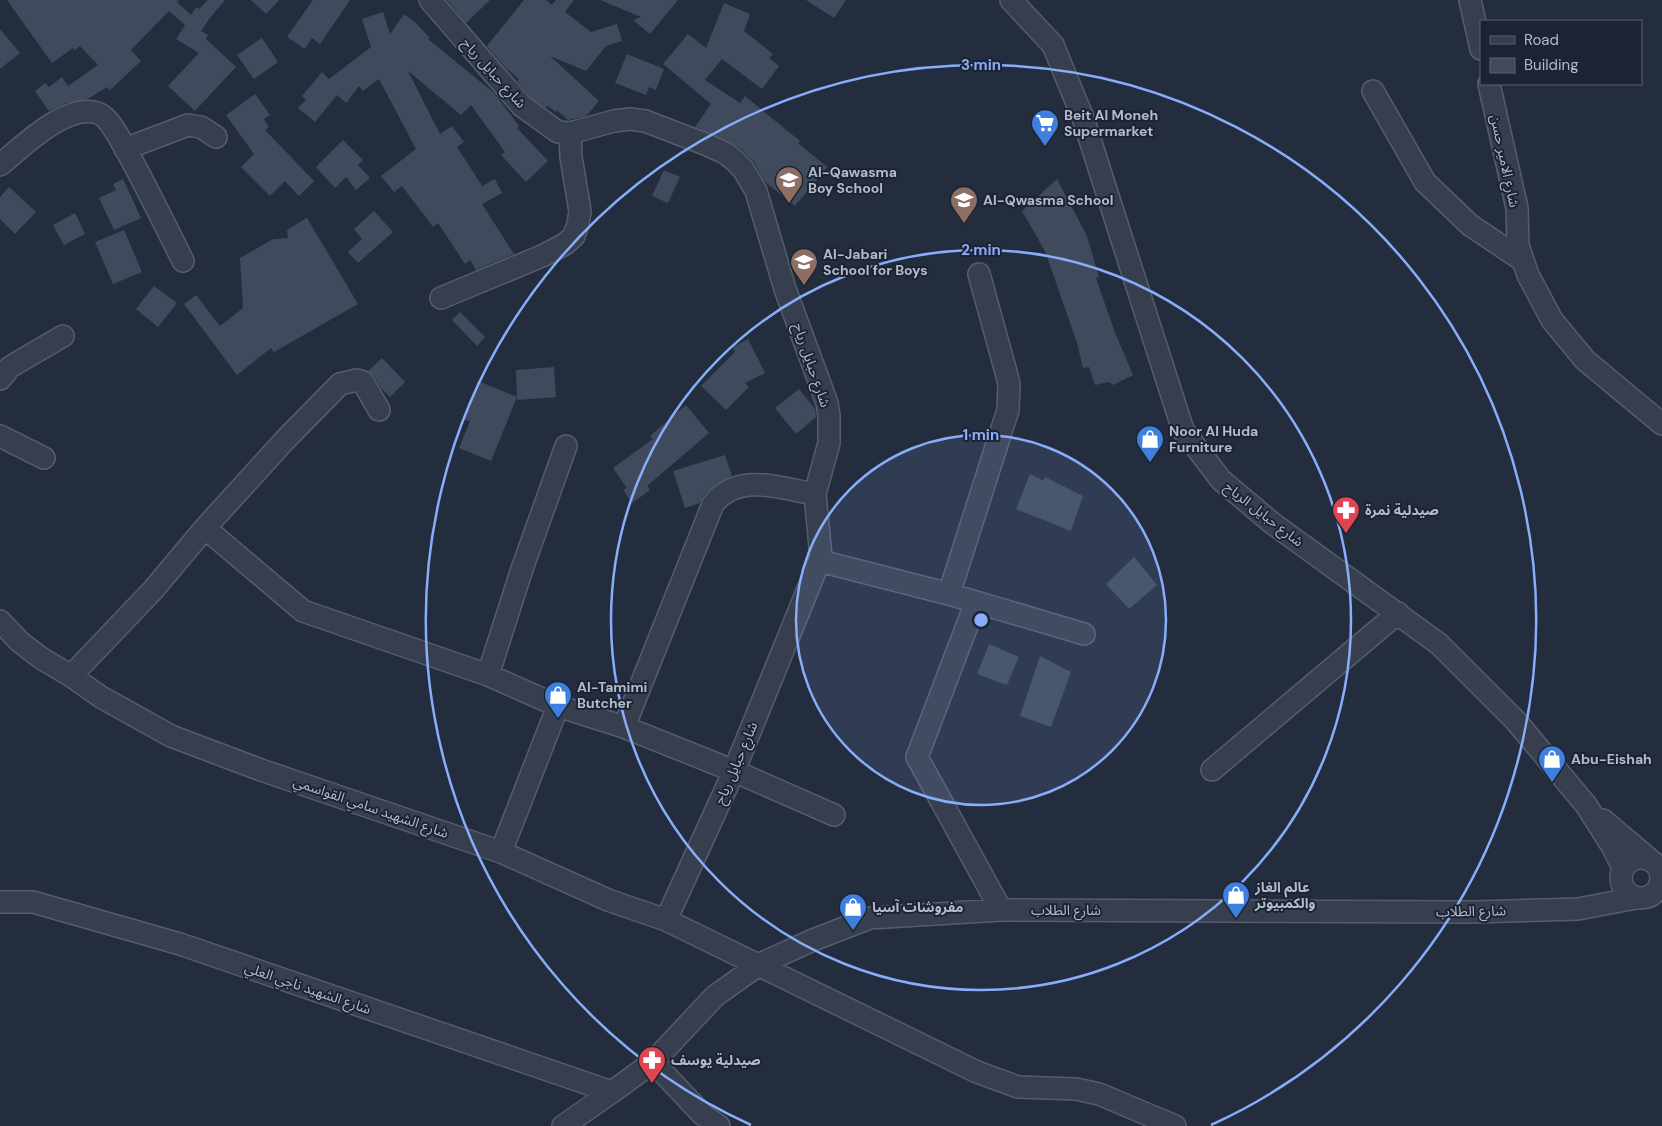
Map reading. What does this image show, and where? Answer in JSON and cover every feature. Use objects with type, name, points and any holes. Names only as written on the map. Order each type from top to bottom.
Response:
[{"type":"street","name":"شارع حبايل رياح","points":[[430,0],[522,106],[558,132],[570,133],[614,120],[630,118],[645,121],[725,153],[743,170],[756,191],[785,289],[830,416],[829,443],[815,494],[820,561],[734,771],[666,920]]},
{"type":"street","name":"شارع حبايل الرياح","points":[[1011,0],[1053,45],[1083,118],[1183,430],[1221,480],[1272,523],[1439,644],[1515,720],[1586,805]]},
{"type":"street","points":[[1470,0],[1480,45]]},
{"type":"street","name":"شارع الامير حسن","points":[[1489,85],[1517,208],[1516,229],[1522,260],[1528,275],[1552,320],[1586,360],[1662,424]]},
{"type":"street","points":[[1373,91],[1425,182],[1470,226],[1522,260]]},
{"type":"street","points":[[0,165],[41,131],[61,119],[81,112],[102,114],[110,123],[125,149],[183,261]]},
{"type":"street","points":[[125,149],[188,125],[201,127],[216,137]]},
{"type":"street","points":[[441,298],[542,256],[565,244],[574,236],[580,211],[571,157],[570,133]]},
{"type":"street","points":[[950,594],[1005,424],[1009,404],[1009,384],[979,274]]},
{"type":"street","points":[[0,379],[10,368],[63,336]]},
{"type":"street","points":[[71,676],[153,590],[205,528],[284,441],[340,384],[357,380],[363,382],[379,410]]},
{"type":"street","points":[[0,436],[44,458]]},
{"type":"street","points":[[488,675],[522,569],[566,446]]},
{"type":"street","points":[[624,727],[707,514],[718,497],[734,487],[752,484],[815,494]]},
{"type":"street","points":[[205,528],[302,611],[488,675],[558,706],[624,727],[734,771],[834,815]]},
{"type":"street","points":[[820,561],[950,594],[1084,634]]},
{"type":"street","points":[[976,602],[917,756],[1001,910]]},
{"type":"street","points":[[1212,770],[1398,613]]},
{"type":"street","name":"شارع الشهيد سامي القواسمي","points":[[0,622],[30,650],[101,697],[171,736],[262,770],[501,852],[608,900],[666,920],[760,964],[978,1072],[1018,1087],[1076,1089],[1099,1094],[1175,1126]]},
{"type":"street","points":[[501,852],[558,706]]},
{"type":"street","points":[[1586,805],[1655,862],[1659,868],[1661,881],[1659,887],[1649,897],[1625,891],[1622,874],[1612,846],[1586,805]]},
{"type":"street","points":[[1578,909],[1601,894],[1622,874],[1629,861],[1635,858],[1655,862]]},
{"type":"street","name":"شارع الطلاب","points":[[562,1126],[653,1062],[715,996],[760,964],[813,940],[870,918],[1001,910],[1474,912],[1578,909],[1649,897]]},
{"type":"street","name":"شارع الشهيد ناجي العلي","points":[[0,902],[33,902],[180,944],[612,1092]]},
{"type":"street","points":[[653,1062],[702,1114],[719,1126]]},
{"type":"building","points":[[7,0],[179,0],[177,2],[191,15],[196,7],[199,9],[208,0],[225,0],[201,31],[208,35],[206,39],[236,67],[195,111],[168,86],[199,53],[176,39],[185,25],[169,11],[131,50],[141,61],[110,90],[107,87],[88,99],[66,103],[49,111],[35,91],[45,83],[49,87],[62,77],[68,86],[98,65],[80,46],[75,50],[73,48],[52,63]]},
{"type":"building","points":[[251,0],[279,0],[266,14]]},
{"type":"building","points":[[313,0],[350,0],[320,44],[312,38],[305,49],[287,37]]},
{"type":"building","points":[[447,0],[490,0],[466,23]]},
{"type":"building","points":[[524,0],[546,0],[552,5],[556,0],[574,0],[565,12],[591,32],[617,24],[622,41],[606,46],[586,71],[550,56],[599,101],[586,116],[568,120],[557,110],[556,112],[548,106],[546,108],[530,97],[517,81],[519,79],[506,68],[487,46]]},
{"type":"building","points":[[600,0],[678,0],[650,34],[633,20],[641,17]]},
{"type":"building","points":[[806,0],[846,0],[834,18]]},
{"type":"building","points":[[724,3],[750,14],[744,31],[773,54],[769,58],[779,66],[762,89],[722,59],[705,80],[740,103],[745,96],[800,141],[798,143],[827,167],[795,206],[764,181],[754,162],[742,150],[730,142],[695,127],[711,104],[663,64],[688,34],[706,48]]},
{"type":"building","points":[[383,12],[390,34],[404,14],[415,22],[430,38],[428,39],[494,93],[519,126],[517,128],[548,161],[526,182],[501,155],[505,152],[471,105],[461,115],[408,71],[440,134],[452,126],[464,142],[457,147],[482,186],[495,179],[502,193],[482,204],[514,254],[476,270],[470,260],[465,264],[438,223],[433,227],[402,186],[394,192],[381,176],[416,149],[379,79],[363,91],[359,86],[346,103],[337,95],[315,122],[298,108],[306,100],[302,96],[322,72],[329,79],[371,47],[362,19]]},
{"type":"building","points":[[0,29],[20,53],[0,69]]},
{"type":"building","points":[[262,38],[278,62],[254,79],[237,55]]},
{"type":"building","points":[[627,54],[664,69],[656,90],[649,87],[646,95],[615,83]]},
{"type":"building","points":[[255,94],[270,115],[264,119],[269,127],[265,130],[314,181],[299,196],[285,181],[270,196],[241,167],[254,154],[226,115]]},
{"type":"building","points":[[343,140],[363,160],[358,165],[370,178],[356,190],[346,177],[335,188],[316,167]]},
{"type":"building","points":[[664,170],[680,177],[668,203],[652,196]]},
{"type":"building","points":[[123,179],[141,218],[114,230],[99,198],[116,190],[113,184]]},
{"type":"building","points":[[1057,179],[1087,236],[1099,277],[1096,278],[1114,330],[1133,375],[1113,385],[1109,382],[1095,385],[1089,367],[1083,368],[1077,343],[1045,251],[1022,211]]},
{"type":"building","points":[[9,187],[36,212],[15,234],[0,219],[0,197]]},
{"type":"building","points":[[374,211],[393,232],[358,263],[348,252],[362,239],[354,229]]},
{"type":"building","points":[[75,213],[85,234],[64,245],[53,225]]},
{"type":"building","points":[[307,218],[358,304],[274,352],[271,348],[237,375],[184,304],[196,295],[220,326],[243,308],[240,258],[273,239],[288,238],[287,230]]},
{"type":"building","points":[[124,230],[142,272],[113,284],[95,242]]},
{"type":"building","points":[[154,286],[177,303],[158,327],[136,309]]},
{"type":"building","points":[[460,312],[485,337],[477,346],[452,320]]},
{"type":"building","points":[[748,339],[765,373],[745,383],[749,387],[726,410],[701,386],[735,352],[733,347]]},
{"type":"building","points":[[382,358],[405,382],[390,397],[368,371]]},
{"type":"building","points":[[554,367],[556,397],[517,400],[516,370]]},
{"type":"building","points":[[478,381],[517,397],[491,461],[459,448],[470,421],[463,419]]},
{"type":"building","points":[[799,389],[815,409],[816,417],[796,434],[775,408]]},
{"type":"building","points":[[686,405],[709,433],[647,486],[650,490],[632,503],[623,490],[627,488],[613,468],[653,439],[650,436]]},
{"type":"building","points":[[725,455],[732,476],[715,485],[704,495],[700,503],[685,508],[673,471]]},
{"type":"building","points":[[1030,474],[1044,481],[1045,477],[1083,496],[1071,531],[1016,509]]},
{"type":"building","points":[[1134,557],[1157,585],[1129,609],[1106,584]]},
{"type":"building","points":[[989,644],[1019,657],[1007,685],[977,674]]},
{"type":"building","points":[[1040,656],[1071,672],[1051,727],[1020,716]]},
{"type":"place","name":"Beit Al Moneh Supermarket","points":[[1045,147]]},
{"type":"place","name":"Al-Qawasma Boy School","points":[[789,204]]},
{"type":"place","name":"Al-Qwasma School","points":[[964,224]]},
{"type":"place","name":"Al-Jabari School for Boys","points":[[804,286]]},
{"type":"place","name":"Noor Al Huda Furniture","points":[[1150,463]]},
{"type":"place","name":"صيدلية نمرة","points":[[1346,534]]},
{"type":"place","name":"Al-Tamimi Butcher","points":[[558,719]]},
{"type":"place","name":"Abu-Eishah","points":[[1552,783]]},
{"type":"place","name":"عالم الغاز والكمبيوتر","points":[[1236,919]]},
{"type":"place","name":"مفروشات آسيا","points":[[853,931]]},
{"type":"place","name":"صيدلية يوسف","points":[[652,1084]]}]
